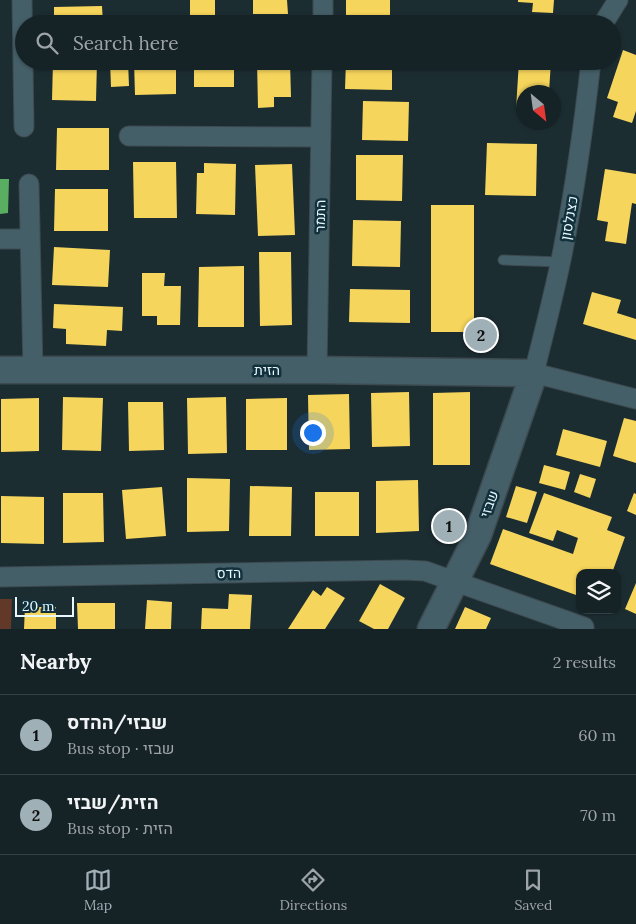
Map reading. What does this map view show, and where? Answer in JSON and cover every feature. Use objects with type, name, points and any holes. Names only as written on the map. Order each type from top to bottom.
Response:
[{"type":"street","points":[[22,0],[22,15]]},
{"type":"street","points":[[323,0],[323,15]]},
{"type":"street","points":[[609,15],[618,0]]},
{"type":"street","points":[[23,70],[24,127]]},
{"type":"street","name":"התמר","points":[[317,370],[322,70]]},
{"type":"street","name":"כצנלסון","points":[[534,373],[561,262],[574,187],[590,70]]},
{"type":"street","points":[[129,136],[321,137]]},
{"type":"street","points":[[29,184],[33,370]]},
{"type":"street","points":[[0,239],[30,238]]},
{"type":"street","name":"הזית","points":[[0,370],[317,370],[534,373]]},
{"type":"street","points":[[534,373],[636,398]]},
{"type":"street","name":"שבזי","points":[[431,629],[478,535],[534,373]]},
{"type":"street","name":"הדס","points":[[0,577],[425,571],[584,627]]},
{"type":"lane","points":[[503,260],[561,262]]},
{"type":"shaded area","points":[[0,599],[12,599],[11,629],[0,629]]},
{"type":"building: Homes","points":[[190,0],[215,0],[215,15],[190,15]]},
{"type":"building: Homes","points":[[253,0],[287,0],[288,14],[253,14]]},
{"type":"building: Homes","points":[[346,0],[390,0],[390,15],[346,15]]},
{"type":"building: Homes","points":[[518,0],[554,0],[553,13],[532,12],[533,3],[518,2]]},
{"type":"building: Homes","points":[[102,6],[102,15],[54,15],[54,7]]},
{"type":"building: Homes","points":[[623,50],[636,55],[636,111],[632,123],[613,117],[618,102],[607,98],[616,70],[621,70]]},
{"type":"building: Homes","points":[[53,70],[97,70],[96,101],[52,100]]},
{"type":"building: Homes","points":[[110,70],[128,70],[129,86],[111,87]]},
{"type":"building: Homes","points":[[134,70],[176,70],[176,94],[135,95]]},
{"type":"building: Homes","points":[[194,70],[234,70],[234,87],[194,87]]},
{"type":"building: Homes","points":[[257,70],[290,70],[291,97],[274,97],[274,107],[258,108]]},
{"type":"building: Homes","points":[[346,70],[392,70],[392,90],[345,89]]},
{"type":"building: Homes","points":[[518,70],[550,70],[549,85],[518,85]]},
{"type":"building: Homes","points":[[363,101],[409,102],[408,141],[362,140]]},
{"type":"building: Homes","points":[[57,128],[109,128],[109,170],[56,170]]},
{"type":"building: Homes","points":[[487,143],[537,144],[536,196],[485,195]]},
{"type":"building: Homes","points":[[356,155],[403,155],[402,201],[356,200]]},
{"type":"building: Homes","points":[[133,162],[176,162],[177,218],[134,218]]},
{"type":"building: Homes","points":[[204,163],[236,164],[235,215],[196,214],[197,173],[204,173]]},
{"type":"building: Homes","points":[[292,164],[295,235],[258,236],[255,165]]},
{"type":"building: Homes","points":[[605,169],[636,174],[636,204],[632,203],[626,244],[605,241],[608,222],[597,220]]},
{"type":"building: Homes","points":[[55,189],[108,189],[108,231],[54,231]]},
{"type":"building: Homes","points":[[431,205],[474,205],[474,332],[431,332]]},
{"type":"building: Homes","points":[[353,220],[401,221],[400,267],[352,266]]},
{"type":"building: Homes","points":[[54,247],[110,250],[108,287],[52,285]]},
{"type":"building: Homes","points":[[259,252],[291,252],[292,325],[260,326]]},
{"type":"building: Homes","points":[[244,266],[244,327],[198,327],[199,267]]},
{"type":"building: Homes","points":[[142,273],[165,273],[164,286],[181,286],[180,325],[157,325],[157,316],[142,316]]},
{"type":"building: Homes","points":[[350,289],[410,290],[410,323],[349,322]]},
{"type":"building: Homes","points":[[592,292],[621,300],[617,313],[636,319],[636,340],[583,324]]},
{"type":"building: Homes","points":[[54,304],[123,307],[122,331],[107,330],[106,346],[66,344],[66,329],[53,328]]},
{"type":"building: Homes","points":[[409,392],[410,446],[372,447],[371,393]]},
{"type":"building: Homes","points":[[470,392],[470,465],[433,465],[433,393]]},
{"type":"building: Homes","points":[[349,394],[350,449],[309,450],[308,395]]},
{"type":"building: Homes","points":[[63,397],[103,398],[101,451],[62,450]]},
{"type":"building: Homes","points":[[226,397],[227,453],[188,454],[187,398]]},
{"type":"building: Homes","points":[[39,398],[39,451],[1,452],[1,399]]},
{"type":"building: Homes","points":[[287,398],[287,450],[246,450],[246,399]]},
{"type":"building: Homes","points":[[128,402],[163,402],[164,450],[129,451]]},
{"type":"building: Homes","points":[[624,418],[636,421],[636,463],[613,456]]},
{"type":"building: Homes","points":[[563,429],[607,441],[600,467],[556,455]]},
{"type":"building: Homes","points":[[544,465],[570,472],[565,490],[539,483]]},
{"type":"building: Homes","points":[[580,474],[596,479],[590,498],[574,492]]},
{"type":"building: Homes","points":[[187,478],[230,479],[229,531],[187,532]]},
{"type":"building: Homes","points":[[418,480],[419,531],[376,533],[376,481]]},
{"type":"building: Homes","points":[[250,486],[292,487],[291,536],[249,536]]},
{"type":"building: Homes","points":[[516,486],[537,492],[527,523],[506,517]]},
{"type":"building: Homes","points":[[162,487],[166,536],[126,539],[122,490]]},
{"type":"building: Homes","points":[[315,492],[359,492],[359,536],[315,536]]},
{"type":"building: Homes","points":[[63,493],[103,493],[104,542],[63,543]]},
{"type":"building: Homes","points":[[544,493],[612,517],[607,530],[625,537],[613,569],[576,569],[576,595],[490,564],[503,529],[573,554],[578,538],[557,530],[553,541],[529,533]]},
{"type":"building: Homes","points":[[634,493],[636,494],[636,515],[627,511]]},
{"type":"building: Homes","points":[[1,496],[44,497],[44,544],[1,543]]},
{"type":"building: Homes","points":[[636,583],[636,614],[625,609]]},
{"type":"building: Homes","points":[[380,584],[405,598],[388,629],[374,629],[359,621]]},
{"type":"building: Homes","points":[[327,587],[345,598],[325,629],[288,629],[313,590],[321,596]]},
{"type":"building: Homes","points":[[229,594],[252,595],[250,629],[201,629],[202,608],[228,609]]},
{"type":"building: Homes","points":[[147,600],[172,602],[171,629],[145,629]]},
{"type":"building: Homes","points":[[77,603],[115,603],[115,629],[78,629]]},
{"type":"building: Homes","points":[[25,607],[56,607],[56,629],[24,629]]},
{"type":"building: Homes","points":[[465,607],[491,618],[486,629],[455,629]]},
{"type":"building: Public","points":[[0,179],[9,179],[8,213],[0,214]]},
{"type":"place","name":"הזית/שבזי","points":[[481,335]]},
{"type":"place","name":"שבזי/ההדס","points":[[449,526]]}]
